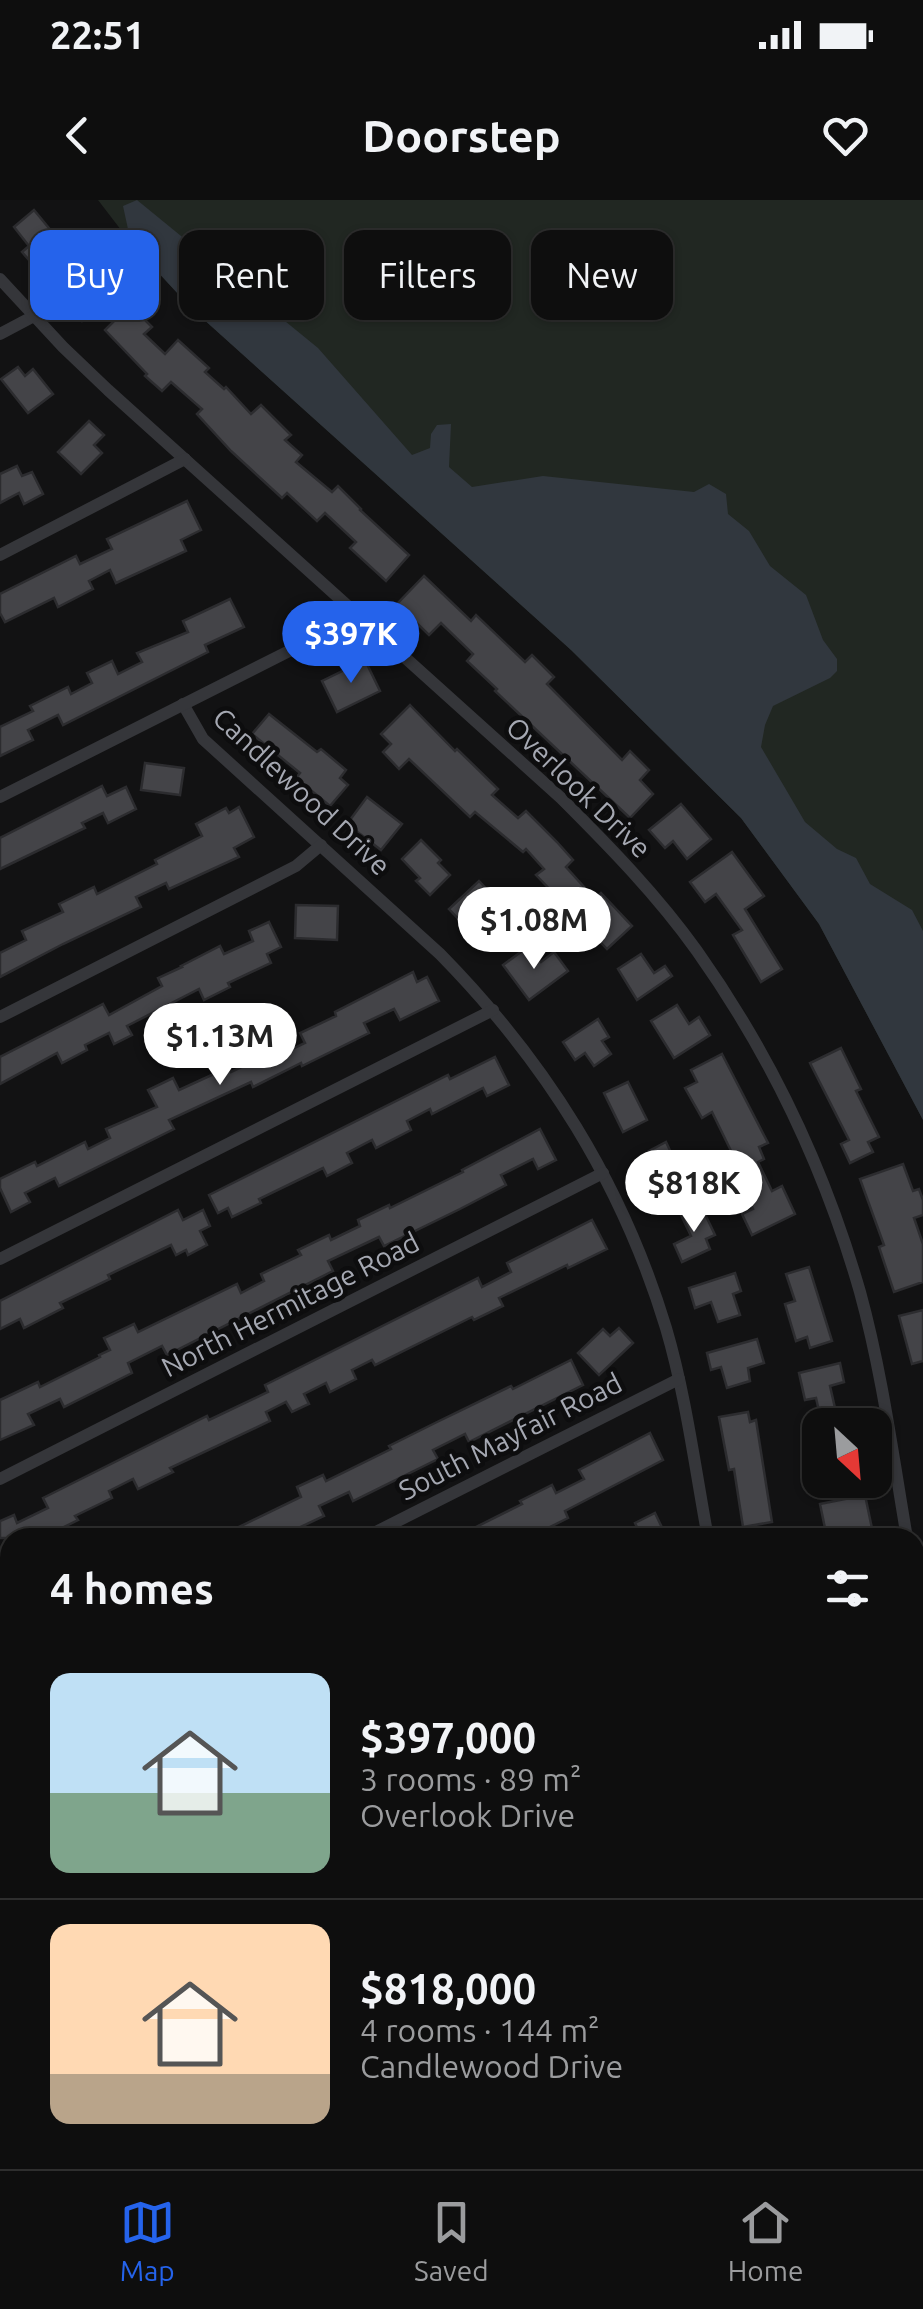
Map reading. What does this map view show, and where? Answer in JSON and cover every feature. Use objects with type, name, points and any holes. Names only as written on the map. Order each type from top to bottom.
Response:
[{"type":"street","name":"Overlook Drive","points":[[0,279],[30,312]]},
{"type":"street","points":[[0,334],[30,318]]},
{"type":"street","name":"Overlook Drive","points":[[38,320],[185,460],[561,798],[610,847],[696,949],[753,1038],[816,1166],[860,1293],[905,1528]]},
{"type":"street","points":[[0,555],[185,460]]},
{"type":"street","points":[[0,797],[311,640],[350,608]]},
{"type":"street","name":"Candlewood Drive","points":[[183,704],[203,738],[440,954],[493,1010],[560,1098],[603,1174],[650,1279],[679,1379],[706,1528]]},
{"type":"street","points":[[0,1017],[296,866],[321,846]]},
{"type":"street","points":[[0,1259],[493,1010]]},
{"type":"street","name":"North Hermitage Road","points":[[0,1479],[603,1174]]},
{"type":"street","name":"South Mayfair Road","points":[[384,1528],[679,1379]]},
{"type":"shaded area","points":[[98,200],[923,200],[923,1120],[819,924],[741,818],[571,650],[204,320],[324,320],[324,230],[179,230],[179,295],[159,273],[159,230],[121,230]]},
{"type":"shaded area","points":[[137,200],[179,234],[179,295],[159,273],[159,230],[128,230],[123,206]]},
{"type":"shaded area","points":[[204,320],[284,320],[318,348],[412,455],[430,448],[431,434],[437,425],[451,424],[449,467],[472,487],[543,476],[694,492],[709,484],[726,494],[728,514],[749,531],[770,566],[806,595],[823,640],[837,659],[837,671],[830,678],[773,706],[761,747],[805,822],[837,849],[856,858],[870,884],[912,910],[923,931],[923,1120],[819,924],[741,818],[571,650]]},
{"type":"building","points":[[34,210],[51,230],[30,230],[30,261],[22,252],[29,246],[14,227]]},
{"type":"building","points":[[115,320],[145,320],[152,327],[144,334],[165,354],[178,340],[209,368],[205,372],[226,387],[251,414],[261,405],[291,435],[285,440],[302,455],[296,462],[332,492],[338,486],[409,555],[386,581],[350,548],[356,542],[325,513],[317,521],[287,493],[282,498],[197,414],[202,409],[171,382],[162,391],[105,330]]},
{"type":"building","points":[[18,367],[25,376],[33,369],[53,394],[28,413],[1,379]]},
{"type":"building","points":[[89,421],[104,435],[94,445],[102,453],[81,474],[58,452]]},
{"type":"building","points":[[17,466],[22,476],[32,472],[43,494],[24,504],[19,493],[0,503],[0,474]]},
{"type":"building","points":[[187,501],[201,530],[181,540],[186,551],[116,583],[110,570],[89,581],[93,589],[58,607],[54,598],[5,622],[0,613],[0,594],[76,556],[80,564],[112,549],[107,539]]},
{"type":"building","points":[[424,576],[471,621],[476,615],[525,662],[532,655],[554,677],[547,684],[622,760],[630,751],[649,770],[640,780],[653,794],[630,818],[495,691],[467,661],[473,654],[441,623],[429,635],[397,604]]},
{"type":"building","points":[[230,599],[244,627],[205,645],[208,652],[63,725],[58,715],[28,730],[33,740],[0,756],[0,727],[33,711],[30,706],[68,687],[71,694],[92,683],[87,673],[112,661],[118,674],[142,662],[137,653],[188,632],[183,621]]},
{"type":"building","points":[[365,660],[380,691],[337,712],[322,681]]},
{"type":"building","points":[[410,705],[498,789],[492,795],[518,818],[526,811],[557,842],[573,860],[566,867],[595,899],[601,893],[632,926],[607,949],[536,875],[544,869],[526,849],[523,852],[475,812],[470,817],[409,759],[399,769],[383,752],[391,744],[381,734]]},
{"type":"building","points":[[269,714],[346,770],[340,778],[348,785],[330,806],[296,778],[300,773],[252,734]]},
{"type":"building","points":[[145,763],[184,768],[180,795],[141,790]]},
{"type":"building","points":[[102,786],[107,796],[126,787],[136,809],[108,823],[103,813],[82,823],[85,828],[0,869],[0,838]]},
{"type":"building","points":[[367,797],[402,824],[381,850],[347,824]]},
{"type":"building","points":[[681,804],[711,839],[687,859],[673,841],[665,848],[649,830]]},
{"type":"building","points":[[239,807],[254,837],[234,848],[239,857],[169,889],[166,883],[136,897],[141,907],[0,977],[0,953],[26,940],[22,931],[63,912],[59,904],[94,887],[97,894],[157,864],[155,860],[202,836],[196,824],[226,808],[229,813]]},
{"type":"building","points":[[421,840],[450,875],[430,895],[402,859]]},
{"type":"building","points":[[732,852],[764,896],[745,909],[782,969],[761,982],[733,935],[742,930],[716,894],[705,902],[690,882]]},
{"type":"building","points":[[479,881],[492,895],[487,900],[501,916],[487,929],[476,918],[466,927],[449,909]]},
{"type":"building","points":[[296,905],[338,906],[337,940],[295,938]]},
{"type":"building","points":[[269,922],[281,947],[267,954],[271,963],[228,983],[230,987],[204,1000],[199,989],[127,1026],[132,1035],[114,1044],[109,1033],[62,1063],[57,1053],[0,1084],[0,1057],[103,1004],[109,1015],[162,986],[158,978],[181,966],[220,946],[224,954],[253,941],[249,931]]},
{"type":"building","points":[[529,946],[541,962],[554,952],[568,971],[529,1000],[503,965]]},
{"type":"building","points":[[641,954],[654,973],[665,966],[672,976],[637,1000],[618,969]]},
{"type":"building","points":[[413,972],[417,982],[427,977],[439,1001],[400,1020],[394,1009],[364,1023],[369,1033],[302,1066],[301,1063],[253,1087],[251,1082],[169,1120],[174,1129],[59,1186],[55,1178],[25,1193],[30,1202],[11,1212],[0,1179],[85,1142],[88,1149],[110,1138],[106,1129],[157,1107],[148,1090],[173,1078],[179,1090],[277,1050],[280,1055],[305,1043],[300,1033]]},
{"type":"building","points":[[677,1005],[689,1024],[699,1017],[710,1035],[674,1058],[651,1021]]},
{"type":"building","points":[[598,1019],[609,1037],[602,1041],[611,1054],[594,1066],[585,1053],[575,1060],[563,1042]]},
{"type":"building","points":[[841,1048],[861,1089],[856,1091],[879,1137],[868,1142],[873,1152],[850,1163],[841,1144],[849,1140],[810,1063]]},
{"type":"building","points":[[722,1054],[768,1143],[759,1147],[764,1159],[758,1162],[772,1191],[782,1186],[795,1214],[752,1235],[742,1214],[753,1209],[735,1172],[728,1175],[723,1164],[735,1159],[712,1112],[702,1118],[685,1088],[697,1082],[691,1070]]},
{"type":"building","points":[[495,1057],[509,1085],[487,1096],[483,1088],[432,1114],[430,1109],[407,1121],[411,1130],[376,1148],[372,1140],[347,1153],[352,1163],[327,1176],[323,1168],[259,1199],[261,1203],[232,1217],[228,1208],[218,1213],[209,1195],[448,1075],[450,1079]]},
{"type":"building","points":[[628,1082],[647,1120],[623,1132],[604,1093]]},
{"type":"building","points":[[540,1129],[556,1160],[538,1169],[533,1159],[501,1175],[506,1185],[460,1209],[384,1246],[379,1237],[328,1261],[333,1271],[167,1355],[162,1346],[128,1363],[132,1373],[64,1407],[60,1399],[28,1414],[34,1425],[0,1440],[0,1400],[38,1382],[40,1387],[100,1357],[110,1350],[104,1338],[134,1324],[138,1332],[237,1284],[241,1293],[264,1281],[261,1274],[301,1255],[298,1250],[360,1226],[358,1220],[463,1172]]},
{"type":"building","points":[[666,1142],[684,1180],[658,1193],[644,1165],[654,1160],[649,1151]]},
{"type":"building","points":[[903,1164],[913,1191],[919,1189],[923,1200],[923,1215],[914,1218],[923,1244],[923,1282],[894,1292],[879,1247],[884,1245],[860,1179]]},
{"type":"building","points":[[694,1207],[698,1217],[705,1214],[715,1235],[706,1239],[710,1249],[682,1262],[674,1244],[691,1236],[680,1213]]},
{"type":"building","points":[[178,1210],[183,1220],[203,1210],[210,1226],[200,1231],[207,1245],[188,1255],[186,1250],[176,1255],[171,1245],[108,1275],[110,1279],[60,1303],[63,1308],[24,1328],[20,1319],[0,1329],[0,1301]]},
{"type":"building","points":[[592,1220],[607,1249],[499,1298],[503,1306],[474,1320],[472,1317],[375,1365],[372,1360],[352,1370],[356,1379],[330,1392],[326,1383],[304,1394],[309,1404],[292,1412],[286,1402],[266,1412],[270,1421],[170,1468],[173,1472],[138,1489],[133,1479],[109,1491],[112,1498],[75,1516],[78,1520],[62,1528],[0,1528],[0,1521],[14,1515],[17,1523],[48,1508],[43,1498],[207,1416],[209,1420],[268,1392],[265,1385],[478,1278],[482,1287],[511,1272],[507,1263]]},
{"type":"building","points":[[809,1267],[832,1341],[810,1348],[807,1337],[796,1341],[785,1304],[795,1301],[786,1274]]},
{"type":"building","points":[[735,1273],[741,1291],[733,1294],[740,1315],[718,1322],[711,1302],[695,1308],[689,1288]]},
{"type":"building","points":[[923,1310],[923,1361],[912,1364],[899,1316]]},
{"type":"building","points":[[619,1328],[633,1343],[599,1375],[578,1353],[603,1329],[610,1336]]},
{"type":"building","points":[[757,1339],[764,1363],[748,1368],[750,1381],[727,1388],[721,1367],[711,1370],[707,1353]]},
{"type":"building","points":[[571,1360],[583,1385],[469,1442],[465,1434],[433,1450],[438,1459],[353,1501],[349,1492],[319,1506],[324,1516],[298,1528],[237,1528],[301,1497],[297,1487],[323,1475],[326,1481],[435,1423],[511,1386],[513,1389]]},
{"type":"building","points":[[840,1363],[844,1382],[830,1386],[835,1408],[818,1408],[816,1398],[805,1400],[799,1373]]},
{"type":"building","points":[[748,1412],[750,1422],[756,1420],[772,1522],[743,1527],[734,1469],[729,1470],[719,1417]]},
{"type":"building","points":[[650,1433],[663,1460],[565,1511],[568,1518],[548,1528],[474,1528],[552,1485],[556,1493],[584,1479],[579,1470]]},
{"type":"building","points":[[866,1498],[872,1528],[825,1528],[820,1504]]},
{"type":"building","points":[[655,1513],[662,1528],[637,1528],[635,1523]]}]
